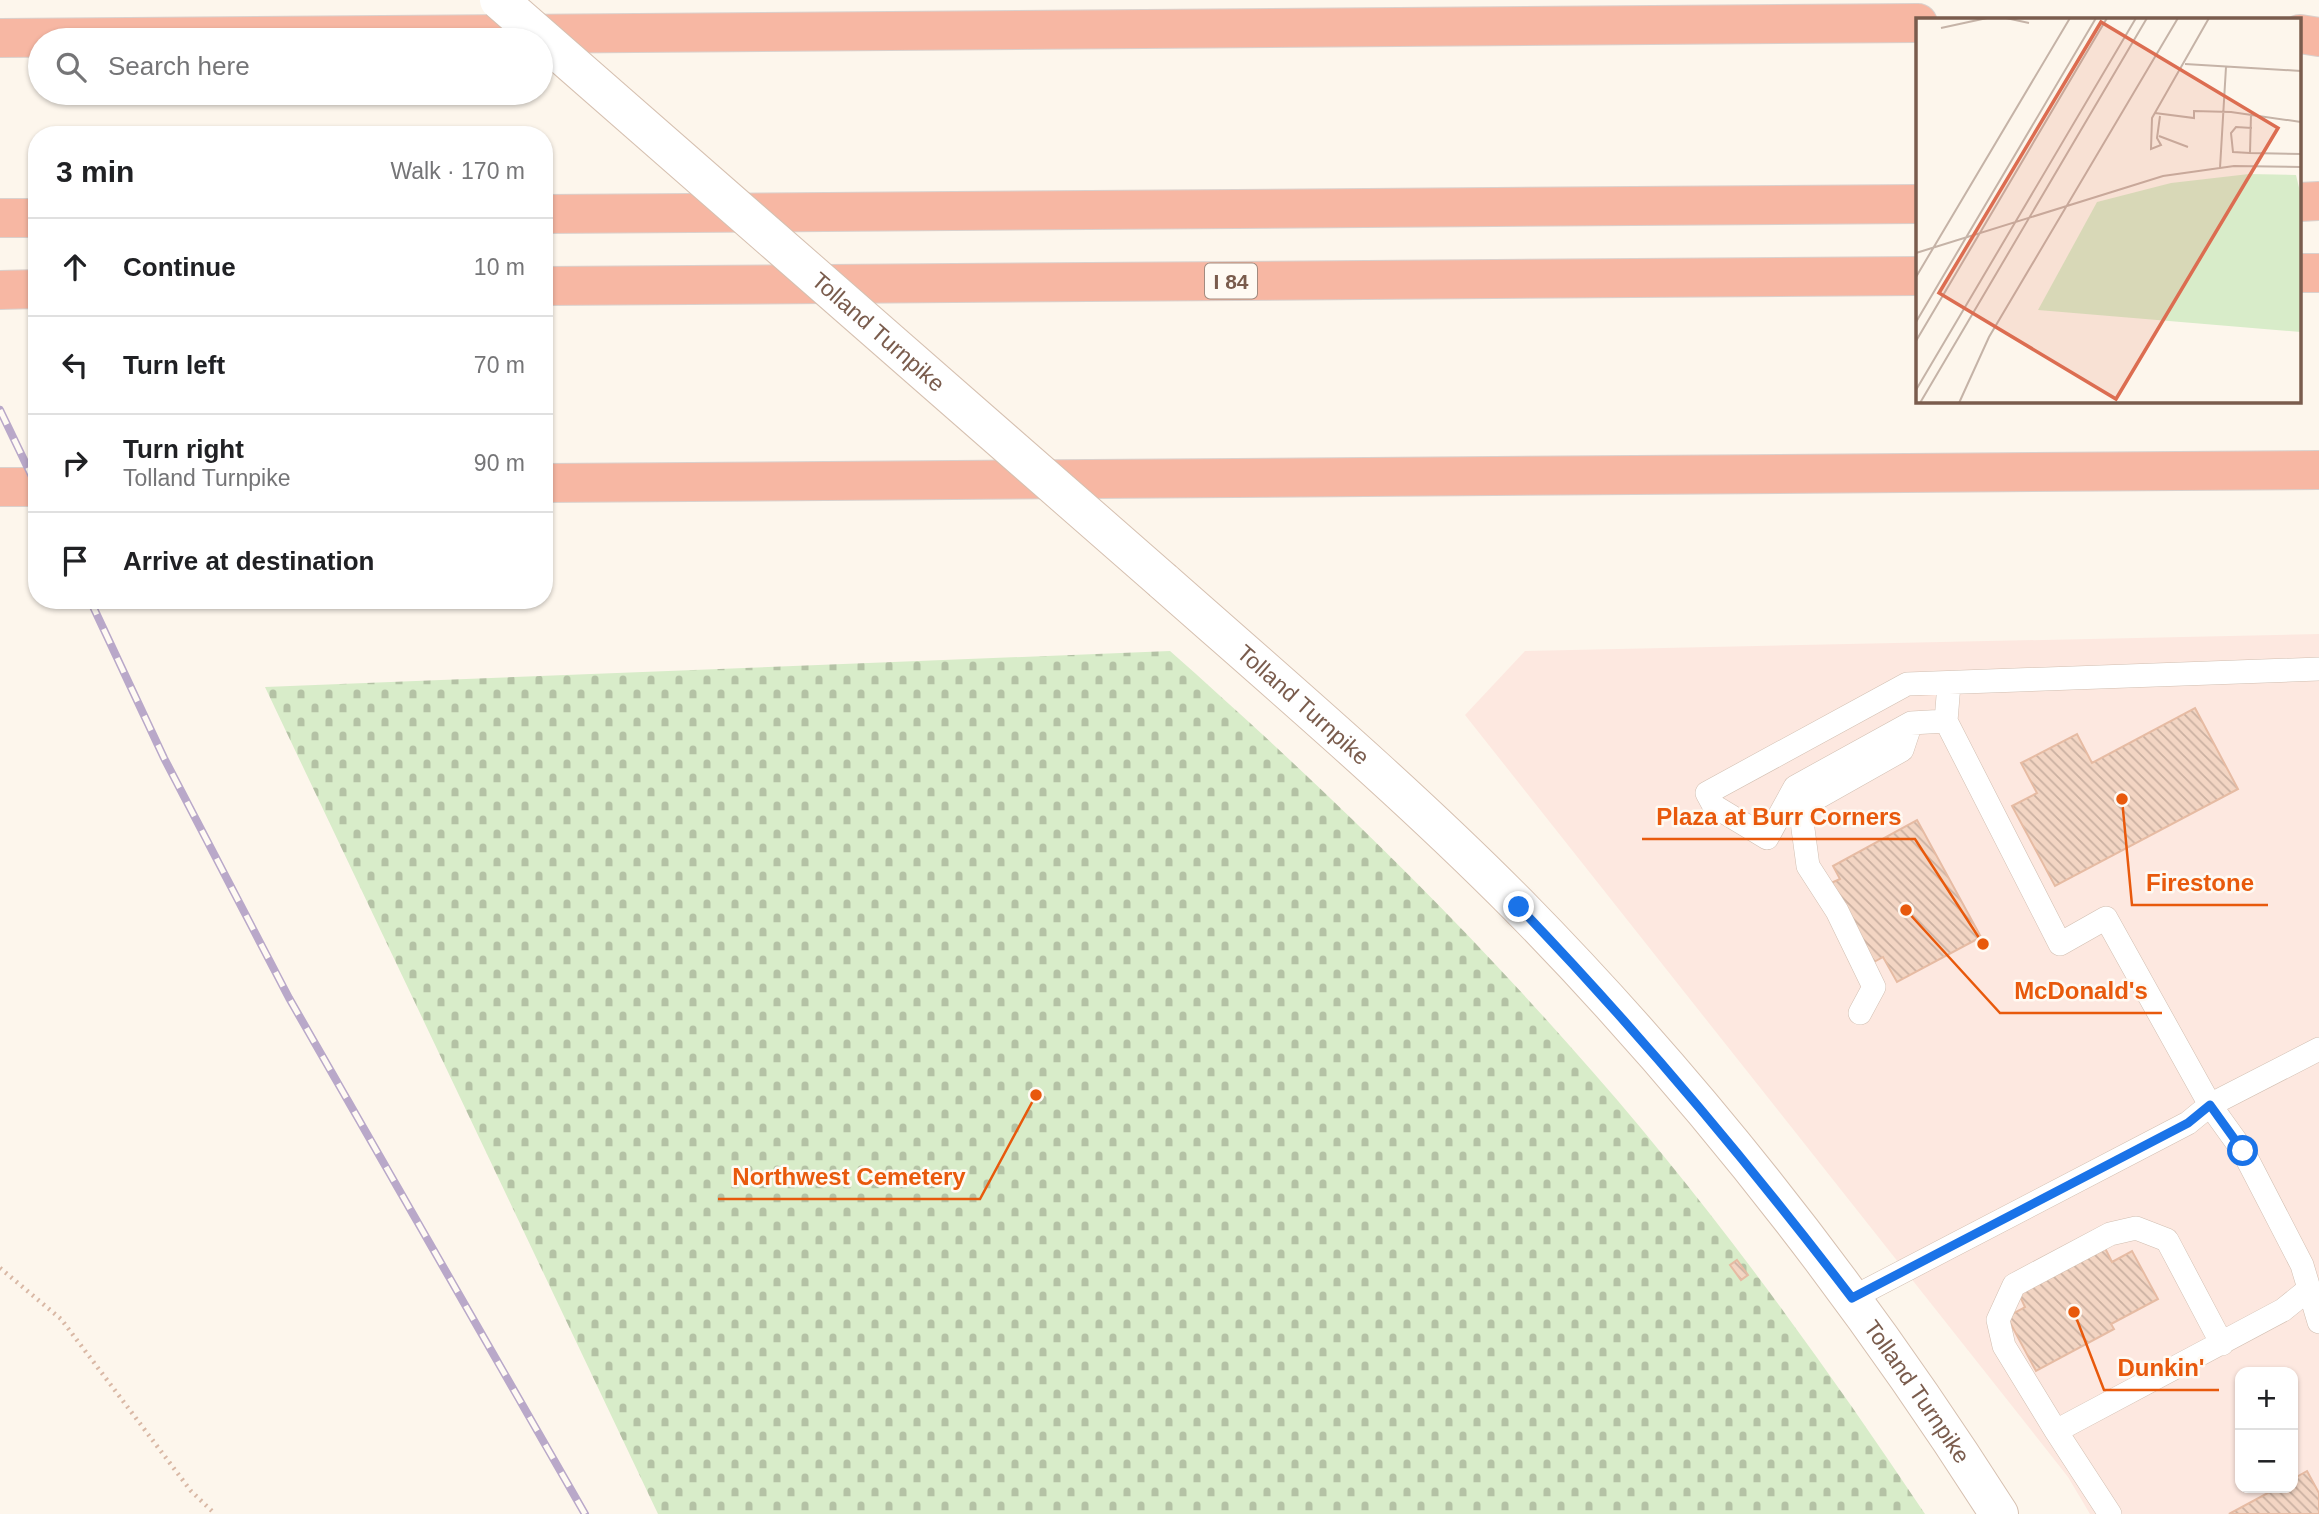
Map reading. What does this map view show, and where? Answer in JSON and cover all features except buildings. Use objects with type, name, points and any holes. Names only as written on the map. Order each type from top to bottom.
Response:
[{"type":"highway","points":[[553,34],[1916,23]]},
{"type":"highway","points":[[0,38],[28,38]]},
{"type":"highway","points":[[553,214],[1916,204]]},
{"type":"highway","points":[[0,218],[28,218]]},
{"type":"highway","name":"I 84","points":[[553,286],[1916,276]]},
{"type":"highway","points":[[0,290],[28,289]]},
{"type":"highway","points":[[553,483],[2319,470]]},
{"type":"highway","points":[[0,487],[28,487]]},
{"type":"main road","name":"Tolland Turnpike","points":[[499,0],[531,28]]},
{"type":"main road","name":"Tolland Turnpike","points":[[553,47],[1163,581],[1462,850],[1579,969],[1749,1166],[1852,1298],[1909,1377],[1999,1514]]},
{"type":"lane","points":[[1946,721],[1911,723],[1795,787],[1767,838],[1714,806],[1707,793],[1907,684],[2319,669]]},
{"type":"lane","points":[[1949,684],[1946,721],[2060,944],[2106,918],[2210,1105],[2243,1151],[2302,1265],[2319,1322]]},
{"type":"lane","points":[[1860,1013],[1874,987],[1837,911],[1808,866],[1801,814],[1808,803],[1902,750],[1911,723]]},
{"type":"lane","points":[[1852,1298],[2188,1123],[2210,1105],[2319,1049]]},
{"type":"lane","points":[[2110,1514],[2004,1346],[1998,1320],[2014,1286],[2110,1234],[2136,1228],[2167,1240],[2222,1344]]},
{"type":"lane","points":[[2056,1431],[2284,1310],[2309,1289]]},
{"type":"path","points":[[0,1268],[61,1319],[191,1491],[215,1514]]},
{"type":"shaded area","points":[[2319,634],[2319,1514],[2090,1514],[2068,1477],[1465,715],[1525,651]]},
{"type":"green space","points":[[1170,651],[1274,745],[1375,842],[1474,942],[1569,1045],[1665,1157],[1755,1273],[1842,1392],[1925,1514],[658,1514],[265,687]]},
{"type":"railway","points":[[0,410],[28,468]]},
{"type":"railway","points":[[94,609],[164,758],[289,998],[585,1514]]},
{"type":"place","name":"Firestone","points":[[2122,799]]},
{"type":"place","name":"McDonald's","points":[[1906,910]]},
{"type":"place","name":"Plaza at Burr Corners","points":[[1983,944]]},
{"type":"place","name":"Northwest Cemetery","points":[[1036,1095]]},
{"type":"place","name":"Dunkin'","points":[[2074,1312]]},
{"type":"route","points":[[1519,907],[1631,1026],[1690,1095],[1852,1298],[2188,1123],[2210,1105],[2243,1151]]}]
